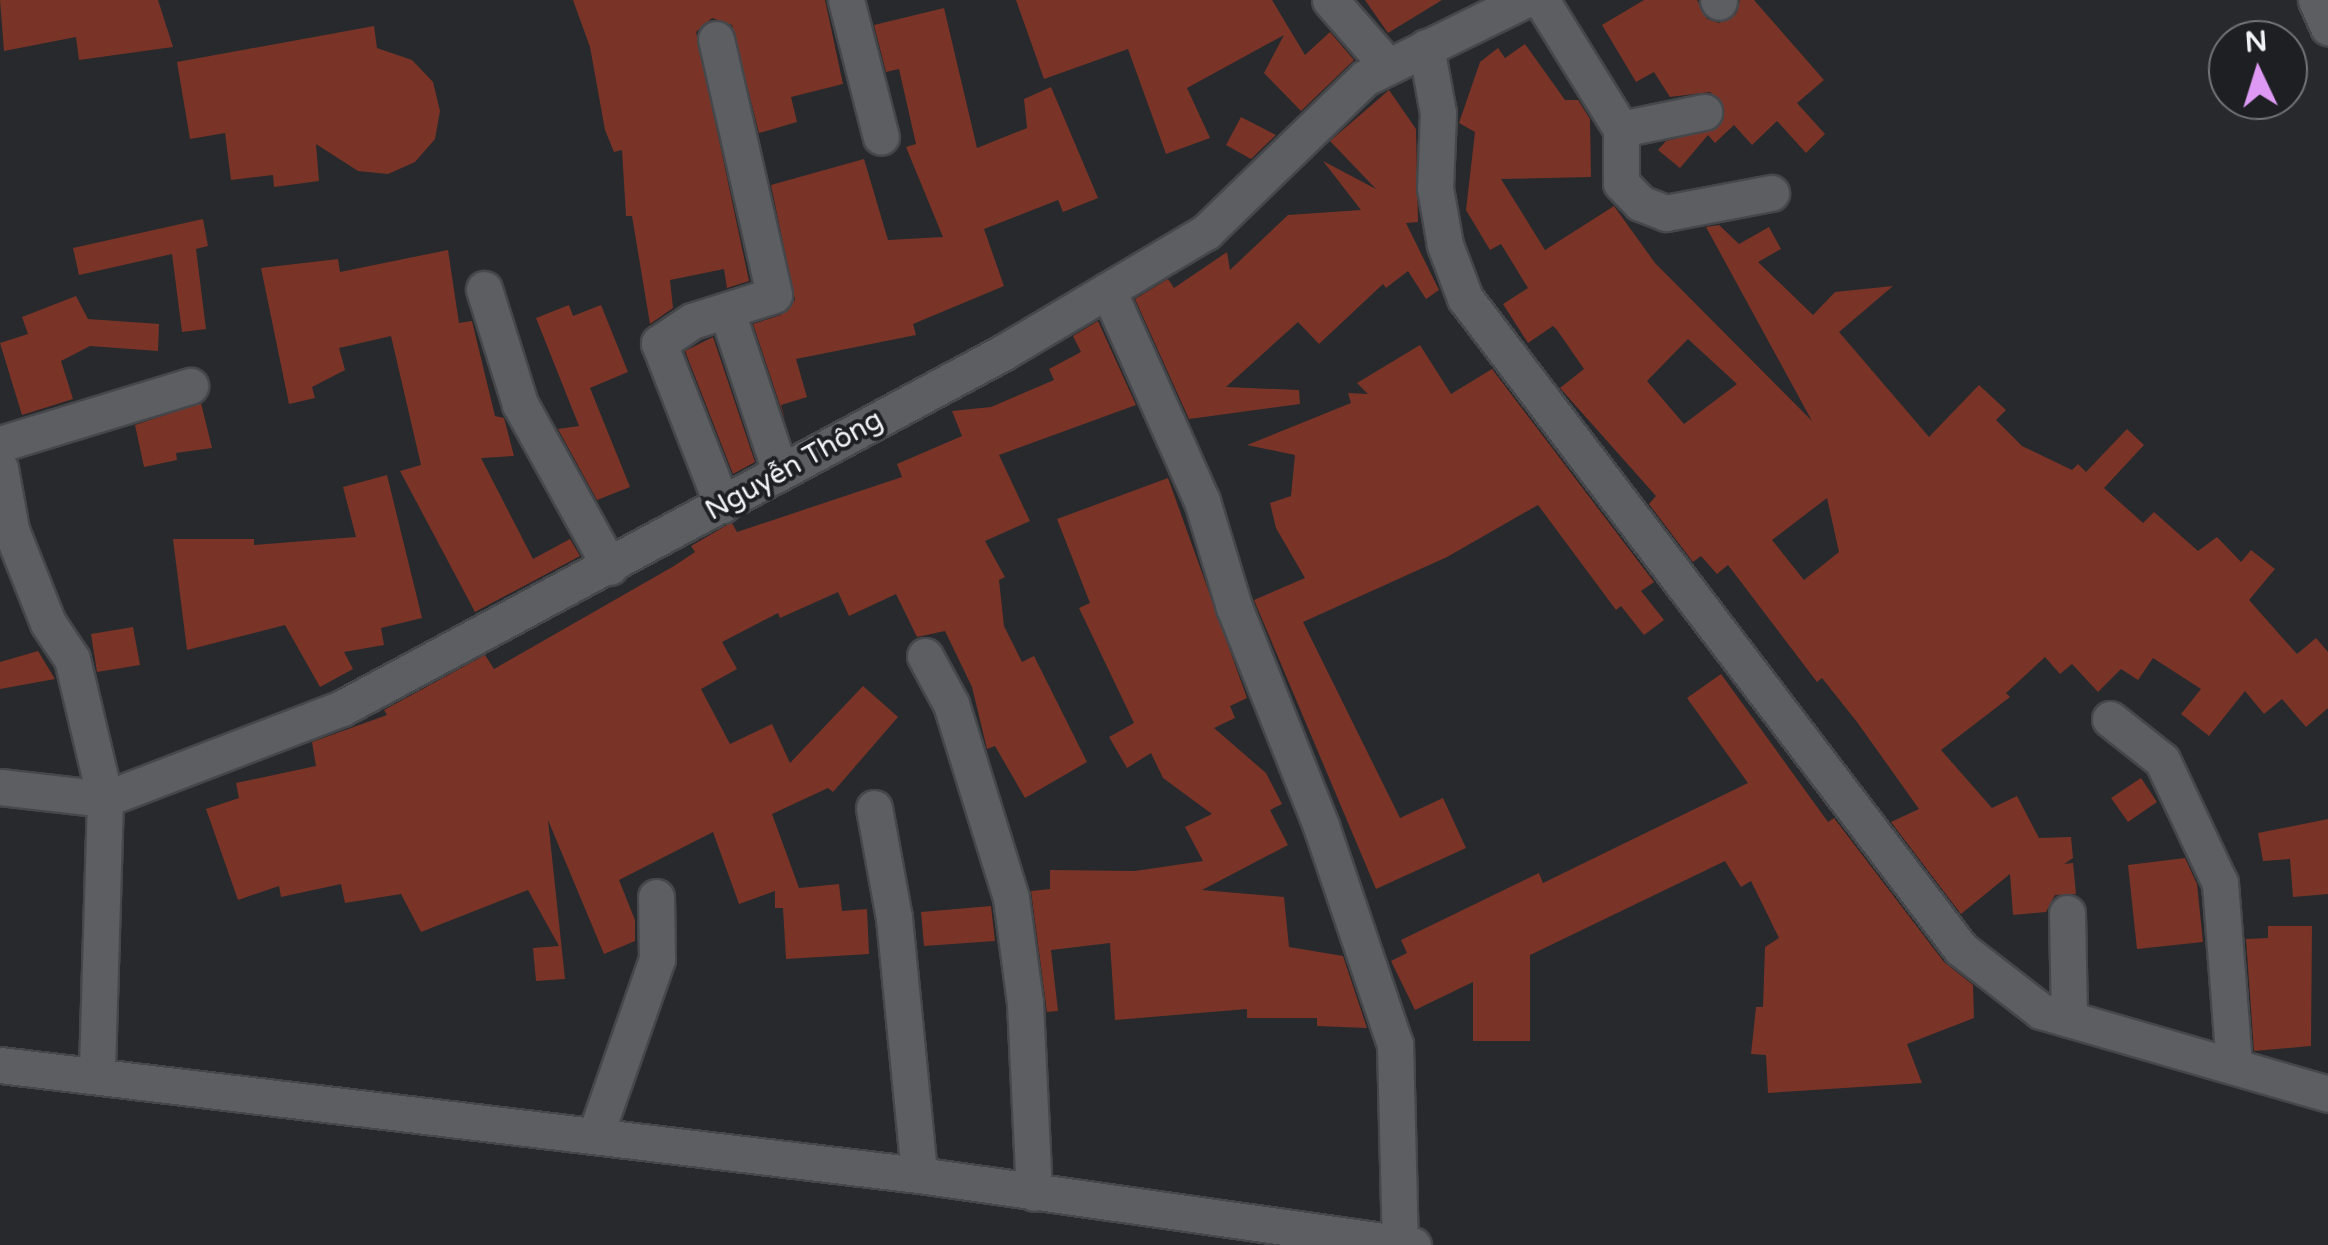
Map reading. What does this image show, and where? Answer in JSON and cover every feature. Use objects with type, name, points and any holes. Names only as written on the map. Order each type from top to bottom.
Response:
[{"type":"street","points":[[846,0],[881,137]]},
{"type":"street","points":[[1330,0],[1387,65]]},
{"type":"street","name":"Nguyễn Thông","points":[[0,787],[105,799],[342,708],[610,567],[1206,232],[1365,78],[1524,0]]},
{"type":"street","points":[[1542,0],[1620,129],[1621,183],[1640,203],[1666,213],[1771,193]]},
{"type":"street","points":[[2316,0],[2328,27]]},
{"type":"street","points":[[716,38],[774,295],[692,321],[659,342],[722,505]]},
{"type":"street","points":[[1426,47],[1438,113],[1435,188],[1445,244],[1465,298],[1961,949],[2041,1011],[2328,1094]]},
{"type":"street","points":[[1620,129],[1704,112]]},
{"type":"street","points":[[484,290],[520,404],[610,567]]},
{"type":"street","points":[[0,1066],[97,1074],[920,1175],[1406,1244],[1395,1044],[1363,966],[1321,826],[1234,607],[1202,501],[1108,290]]},
{"type":"street","points":[[728,312],[780,471]]},
{"type":"street","points":[[0,444],[190,386]]},
{"type":"street","points":[[0,468],[11,530],[48,622],[72,659],[105,799],[97,1074]]},
{"type":"street","points":[[926,656],[951,704],[1010,898],[1025,1003],[1034,1193]]},
{"type":"street","points":[[2110,720],[2162,760],[2220,883],[2234,1064]]},
{"type":"street","points":[[874,808],[894,918],[920,1175]]},
{"type":"street","points":[[595,1136],[657,959],[656,897]]},
{"type":"street","points":[[2066,912],[2069,1019]]},
{"type":"building","points":[[0,0],[158,0],[173,47],[79,60],[76,37],[4,51]]},
{"type":"building","points":[[573,0],[825,0],[843,84],[791,97],[797,122],[759,133],[732,25],[712,18],[696,32],[749,281],[727,288],[724,269],[670,280],[673,308],[650,324],[632,216],[626,216],[622,150],[614,152],[605,130],[590,47]]},
{"type":"building","points":[[1016,0],[1272,0],[1305,55],[1330,32],[1354,60],[1301,111],[1264,73],[1284,35],[1187,88],[1210,138],[1166,154],[1128,49],[1044,79]]},
{"type":"building","points":[[1365,0],[1442,0],[1388,33]]},
{"type":"building","points":[[1644,0],[1697,0],[1707,19],[1719,23],[1736,14],[1740,0],[1754,0],[1824,80],[1797,103],[1825,134],[1806,153],[1777,121],[1752,145],[1734,125],[1715,143],[1708,135],[1680,168],[1658,150],[1666,141],[1717,128],[1724,107],[1710,92],[1670,97],[1654,72],[1636,82],[1602,25]]},
{"type":"building","points":[[944,8],[977,148],[1027,128],[1024,99],[1051,87],[1098,198],[1063,212],[1058,200],[984,229],[1004,286],[913,324],[916,335],[796,359],[807,397],[781,405],[785,420],[753,324],[781,315],[795,300],[771,185],[864,159],[888,240],[943,237],[906,147],[916,144],[899,69],[886,72],[874,25]]},
{"type":"building","points":[[374,26],[377,48],[412,60],[433,82],[440,111],[435,139],[415,162],[388,174],[358,171],[316,144],[319,181],[274,187],[273,175],[231,180],[225,133],[190,139],[177,62]]},
{"type":"building","points":[[1525,44],[1565,100],[1578,100],[1590,119],[1591,177],[1501,179],[1545,250],[1614,206],[1655,263],[1812,421],[1706,227],[1719,225],[1739,244],[1769,227],[1781,249],[1758,262],[1813,315],[1835,292],[1893,286],[1839,332],[1929,437],[1979,385],[2006,410],[1996,420],[2022,446],[2072,470],[2078,464],[2086,472],[2127,429],[2144,445],[2104,488],[2143,523],[2154,512],[2198,551],[2217,537],[2241,562],[2251,550],[2275,569],[2249,600],[2297,654],[2316,638],[2328,652],[2328,708],[2306,727],[2282,699],[2264,714],[2245,691],[2209,736],[2181,714],[2201,689],[2153,658],[2138,680],[2121,669],[2098,692],[2072,664],[2060,674],[2045,657],[2006,693],[2010,697],[1941,750],[1992,808],[2017,796],[2039,838],[2071,837],[2073,858],[2064,864],[2073,863],[2076,894],[2055,895],[2046,912],[2013,915],[2010,874],[1961,914],[1891,822],[1919,809],[1857,722],[1822,678],[1817,682],[1728,565],[1717,574],[1701,556],[1693,562],[1649,504],[1656,496],[1560,388],[1584,369],[1557,330],[1553,326],[1528,343],[1503,304],[1528,288],[1501,244],[1490,250],[1466,210],[1475,132],[1459,123],[1480,62],[1498,48],[1505,58]],"holes":[[[1688,339],[1737,384],[1684,424],[1647,381]],[[1827,498],[1839,552],[1804,580],[1772,540]]]},
{"type":"building","points":[[1389,90],[1416,129],[1418,222],[1406,223],[1439,290],[1426,299],[1408,271],[1386,288],[1383,284],[1319,344],[1298,322],[1226,387],[1299,390],[1300,404],[1189,419],[1135,299],[1168,279],[1174,288],[1227,252],[1230,270],[1288,215],[1361,210],[1323,161],[1376,189],[1330,141]]},
{"type":"building","points":[[1241,117],[1276,135],[1251,159],[1226,145]]},
{"type":"building","points":[[203,219],[208,246],[196,249],[206,329],[182,332],[172,254],[79,275],[73,248]]},
{"type":"building","points":[[448,250],[459,323],[472,321],[495,416],[504,418],[514,456],[481,458],[533,559],[570,539],[580,556],[475,612],[400,471],[421,465],[391,336],[339,348],[345,370],[312,387],[315,398],[289,404],[261,268],[338,259],[340,272]]},
{"type":"building","points":[[76,296],[88,319],[159,324],[158,351],[90,346],[61,361],[73,399],[22,415],[0,343],[28,334],[22,317]]},
{"type":"building","points":[[569,305],[573,316],[601,305],[628,372],[590,388],[630,487],[597,500],[558,429],[579,426],[536,318]]},
{"type":"building","points":[[1098,321],[1136,405],[999,455],[1030,521],[985,541],[1005,577],[999,580],[1004,626],[1022,662],[1034,656],[1087,762],[1025,798],[995,746],[987,749],[972,687],[945,631],[917,637],[896,594],[849,616],[838,592],[780,618],[778,613],[722,642],[737,669],[701,689],[730,744],[772,724],[790,763],[863,686],[898,717],[833,792],[828,788],[772,814],[799,888],[839,884],[842,911],[867,909],[869,954],[786,959],[783,908],[775,908],[775,891],[739,904],[713,832],[619,880],[635,920],[635,941],[604,954],[548,820],[565,979],[536,981],[533,948],[559,946],[528,890],[421,932],[401,894],[345,903],[341,884],[281,897],[279,886],[238,900],[206,809],[239,798],[236,783],[316,766],[312,742],[387,715],[384,710],[485,655],[494,669],[674,566],[695,552],[691,546],[727,525],[732,523],[737,532],[902,477],[897,464],[962,436],[952,411],[991,407],[1054,380],[1049,369],[1081,352],[1073,336]]},
{"type":"building","points":[[713,337],[755,462],[733,474],[685,351]]},
{"type":"building","points":[[1420,345],[1451,394],[1492,369],[1654,582],[1641,591],[1664,620],[1644,635],[1621,606],[1616,610],[1538,505],[1447,557],[1303,622],[1400,818],[1443,798],[1466,848],[1376,889],[1254,600],[1305,578],[1276,528],[1270,503],[1291,496],[1295,455],[1247,445],[1351,403],[1348,393],[1368,394],[1357,383]]},
{"type":"building","points":[[201,403],[212,448],[176,453],[177,460],[144,467],[135,425]]},
{"type":"building","points":[[387,475],[422,618],[381,628],[384,645],[344,652],[353,669],[320,687],[285,625],[187,650],[173,539],[254,539],[254,545],[356,537],[343,487]]},
{"type":"building","points":[[1168,478],[1247,698],[1230,706],[1235,718],[1214,728],[1266,773],[1282,804],[1270,810],[1288,845],[1202,890],[1284,897],[1289,947],[1343,956],[1367,1028],[1317,1026],[1317,1018],[1247,1018],[1247,1009],[1115,1020],[1110,943],[1051,950],[1058,1011],[1047,1012],[1031,891],[1050,889],[1050,870],[1135,871],[1203,861],[1185,827],[1212,814],[1163,778],[1151,753],[1127,768],[1109,737],[1134,723],[1079,608],[1090,603],[1057,519]]},
{"type":"building","points":[[133,627],[140,665],[97,672],[91,634]]},
{"type":"building","points":[[38,651],[55,679],[0,689],[0,662]]},
{"type":"building","points":[[1721,674],[1828,822],[1834,818],[1944,962],[1973,985],[1974,1018],[1907,1044],[1922,1083],[1768,1093],[1766,1055],[1751,1054],[1756,1007],[1763,1007],[1765,947],[1779,938],[1751,881],[1741,887],[1725,861],[1530,955],[1530,1041],[1473,1041],[1473,982],[1415,1010],[1391,961],[1407,953],[1401,940],[1539,873],[1543,883],[1748,783],[1687,698]]},
{"type":"building","points":[[2141,778],[2157,802],[2128,822],[2111,798]]},
{"type":"building","points":[[2328,819],[2328,894],[2293,897],[2290,859],[2263,861],[2258,833]]},
{"type":"building","points":[[2185,858],[2197,884],[2203,942],[2137,949],[2128,865]]},
{"type":"building","points":[[991,906],[995,941],[924,946],[921,912]]},
{"type":"building","points":[[2268,926],[2312,926],[2311,1046],[2254,1051],[2246,939],[2268,938]]}]
